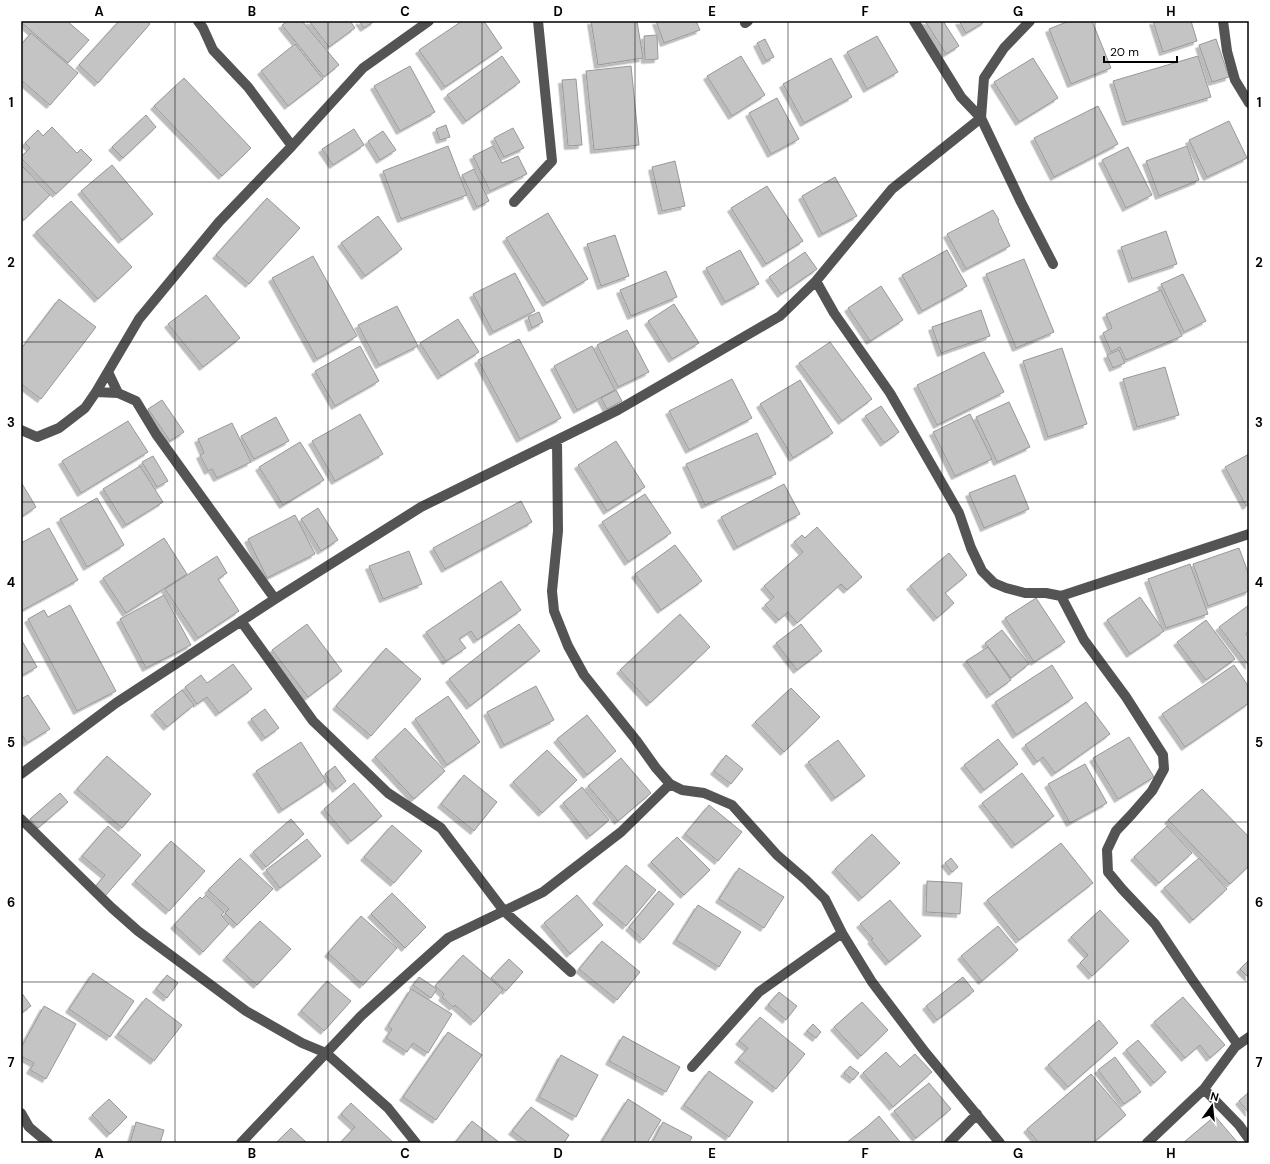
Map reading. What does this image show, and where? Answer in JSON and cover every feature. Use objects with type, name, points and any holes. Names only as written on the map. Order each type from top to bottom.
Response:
[{"type":"street","points":[[198,21],[213,50],[248,87],[292,146]]},
{"type":"street","points":[[21,430],[37,437],[59,428],[85,408],[139,319],[219,222],[292,146],[363,68],[429,21]]},
{"type":"street","points":[[514,202],[552,161],[538,21]]},
{"type":"street","points":[[914,21],[961,97],[981,118],[1021,202],[1053,264]]},
{"type":"street","points":[[21,774],[116,703],[275,599],[422,506],[618,410],[780,316],[816,281],[892,189],[981,118],[984,78],[1004,48],[1030,21]]},
{"type":"street","points":[[1223,21],[1227,51],[1235,80],[1249,103]]},
{"type":"street","points":[[816,281],[834,313],[890,393],[959,513],[971,548],[982,571],[994,583],[1025,594],[1046,593],[1061,596],[1249,534]]},
{"type":"street","points":[[108,372],[118,393]]},
{"type":"street","points":[[96,392],[118,393],[136,401],[156,434],[275,599]]},
{"type":"street","points":[[557,441],[558,531],[552,591],[554,611],[568,646],[584,675],[670,784],[682,790],[704,793],[732,805],[777,855],[825,899],[842,933],[872,982],[925,1052],[1000,1143]]},
{"type":"street","points":[[1061,596],[1084,640],[1126,697],[1163,755],[1164,769],[1152,791],[1116,831],[1107,850],[1108,872],[1155,924],[1238,1045]]},
{"type":"street","points":[[241,621],[313,722],[388,793],[441,828],[504,911],[571,972]]},
{"type":"street","points":[[241,1143],[361,1016],[448,938],[543,892],[621,832],[670,784]]},
{"type":"street","points":[[21,819],[138,932],[246,1010],[302,1043],[326,1053],[388,1108],[416,1143]]},
{"type":"street","points":[[692,1067],[759,992],[842,933]]},
{"type":"street","points":[[1147,1143],[1204,1089],[1235,1047],[1249,1037]]},
{"type":"street","points":[[1204,1089],[1239,1125],[1249,1139]]},
{"type":"street","points":[[21,1113],[29,1127],[48,1143]]},
{"type":"street","points":[[949,1143],[977,1114]]},
{"type":"building","points":[[24,21],[67,21],[89,40],[68,63],[22,23]]},
{"type":"building","points":[[119,21],[147,21],[150,24],[98,83],[79,65]]},
{"type":"building","points":[[288,21],[302,21],[339,65],[324,77],[282,25]]},
{"type":"building","points":[[309,21],[350,21],[355,28],[329,47]]},
{"type":"building","points":[[359,21],[375,21],[364,28]]},
{"type":"building","points":[[462,21],[484,21],[502,48],[445,87],[419,50]]},
{"type":"building","points":[[591,21],[637,21],[643,58],[598,65]]},
{"type":"building","points":[[656,21],[696,21],[700,30],[664,43]]},
{"type":"building","points":[[925,21],[943,21],[959,46],[946,54]]},
{"type":"building","points":[[959,21],[986,21],[966,33]]},
{"type":"building","points":[[1069,21],[1092,21],[1111,68],[1071,84],[1049,29]]},
{"type":"building","points":[[1153,21],[1191,21],[1197,41],[1163,52]]},
{"type":"building","points":[[31,33],[78,73],[50,105],[21,80],[21,45]]},
{"type":"building","points":[[657,35],[658,59],[645,60],[644,36]]},
{"type":"building","points":[[877,36],[898,72],[867,89],[847,52]]},
{"type":"building","points":[[765,39],[774,57],[766,61],[757,43]]},
{"type":"building","points":[[1216,39],[1229,77],[1212,82],[1199,45]]},
{"type":"building","points":[[295,44],[323,79],[288,106],[261,71]]},
{"type":"building","points":[[502,56],[520,82],[466,121],[447,95]]},
{"type":"building","points":[[741,56],[765,95],[732,116],[707,76]]},
{"type":"building","points":[[1198,56],[1211,97],[1126,122],[1113,81]]},
{"type":"building","points":[[831,58],[852,97],[804,123],[783,84]]},
{"type":"building","points":[[1033,58],[1058,98],[1019,122],[994,82]]},
{"type":"building","points":[[410,66],[435,112],[400,131],[374,86]]},
{"type":"building","points":[[631,66],[639,145],[594,150],[586,71]]},
{"type":"building","points":[[184,78],[251,148],[222,176],[154,106]]},
{"type":"building","points":[[576,79],[582,145],[568,146],[562,80]]},
{"type":"building","points":[[777,98],[799,139],[771,154],[749,113]]},
{"type":"building","points":[[1098,106],[1118,144],[1054,177],[1034,138]]},
{"type":"building","points":[[146,115],[156,127],[123,158],[112,147]]},
{"type":"building","points":[[1229,121],[1247,158],[1207,177],[1189,140]]},
{"type":"building","points":[[446,125],[450,137],[440,140],[436,129]]},
{"type":"building","points":[[52,127],[77,153],[81,149],[92,160],[56,194],[21,158],[30,148],[25,143],[38,130],[43,136]]},
{"type":"building","points":[[513,128],[524,148],[504,157],[494,138]]},
{"type":"building","points":[[354,129],[364,145],[333,165],[322,149]]},
{"type":"building","points":[[383,131],[396,150],[380,160],[368,141]]},
{"type":"building","points":[[448,146],[467,195],[401,219],[383,171]]},
{"type":"building","points":[[493,146],[502,163],[518,156],[527,174],[490,191],[473,156]]},
{"type":"building","points":[[1187,146],[1199,180],[1159,196],[1146,161]]},
{"type":"building","points":[[1128,147],[1152,195],[1126,208],[1102,160]]},
{"type":"building","points":[[675,161],[685,206],[662,211],[652,167]]},
{"type":"building","points":[[112,165],[153,214],[122,240],[81,191]]},
{"type":"building","points":[[22,166],[50,195],[24,220],[21,217]]},
{"type":"building","points":[[474,169],[489,201],[477,207],[462,175]]},
{"type":"building","points":[[835,177],[857,216],[822,234],[802,196]]},
{"type":"building","points":[[767,186],[803,241],[766,264],[731,208]]},
{"type":"building","points":[[267,198],[300,228],[249,284],[216,255]]},
{"type":"building","points":[[71,201],[132,267],[98,299],[36,232]]},
{"type":"building","points":[[993,210],[1010,246],[966,269],[947,234]]},
{"type":"building","points":[[548,213],[588,279],[546,303],[506,238]]},
{"type":"building","points":[[378,216],[402,249],[365,276],[341,243]]},
{"type":"building","points":[[1166,231],[1177,264],[1132,279],[1121,247]]},
{"type":"building","points":[[615,235],[629,276],[601,286],[587,244]]},
{"type":"building","points":[[740,250],[759,284],[725,302],[706,268]]},
{"type":"building","points":[[947,250],[967,286],[922,311],[902,275]]},
{"type":"building","points":[[805,252],[817,269],[781,294],[769,277]]},
{"type":"building","points":[[313,256],[357,336],[317,359],[272,278]]},
{"type":"building","points":[[1024,259],[1054,332],[1016,348],[986,274]]},
{"type":"building","points":[[666,271],[677,297],[631,316],[620,290]]},
{"type":"building","points":[[515,273],[535,311],[493,332],[473,294]]},
{"type":"building","points":[[1183,274],[1206,321],[1184,332],[1161,284]]},
{"type":"building","points":[[881,286],[903,320],[870,341],[848,308]]},
{"type":"building","points":[[1161,290],[1182,336],[1126,360],[1120,347],[1111,352],[1103,333],[1112,328],[1106,314]]},
{"type":"building","points":[[206,295],[240,338],[203,367],[168,324]]},
{"type":"building","points":[[59,299],[96,327],[41,399],[21,384],[21,349]]},
{"type":"building","points":[[674,304],[699,343],[672,359],[648,321]]},
{"type":"building","points":[[397,306],[418,346],[379,365],[358,325]]},
{"type":"building","points":[[981,310],[990,336],[941,353],[932,327]]},
{"type":"building","points":[[539,312],[543,322],[532,328],[528,317]]},
{"type":"building","points":[[458,319],[479,352],[441,376],[420,343]]},
{"type":"building","points":[[627,330],[649,372],[618,387],[597,345]]},
{"type":"building","points":[[519,339],[561,418],[520,439],[478,360]]},
{"type":"building","points":[[830,342],[872,399],[842,421],[799,363]]},
{"type":"building","points":[[360,346],[379,381],[335,406],[315,371]]},
{"type":"building","points":[[592,346],[615,390],[577,410],[554,366]]},
{"type":"building","points":[[1062,348],[1087,424],[1048,437],[1023,361]]},
{"type":"building","points":[[1119,350],[1125,363],[1113,368],[1107,355]]},
{"type":"building","points":[[984,352],[1004,392],[937,425],[917,385]]},
{"type":"building","points":[[1165,367],[1179,415],[1137,427],[1123,379]]},
{"type":"building","points":[[732,379],[752,418],[689,450],[669,411]]},
{"type":"building","points":[[800,380],[833,433],[793,458],[760,404]]},
{"type":"building","points":[[616,390],[622,401],[607,409],[601,398]]},
{"type":"building","points":[[162,400],[184,432],[170,441],[148,409]]},
{"type":"building","points":[[1009,402],[1030,447],[997,462],[976,417]]},
{"type":"building","points":[[881,406],[899,432],[884,443],[865,416]]},
{"type":"building","points":[[360,414],[383,454],[335,481],[312,441]]},
{"type":"building","points":[[970,414],[992,459],[955,476],[933,432]]},
{"type":"building","points":[[276,417],[289,441],[254,459],[241,436]]},
{"type":"building","points":[[128,421],[148,452],[81,493],[62,461]]},
{"type":"building","points":[[232,423],[251,462],[217,478],[212,469],[208,471],[200,455],[204,453],[198,439]]},
{"type":"building","points":[[757,433],[776,474],[705,505],[686,464]]},
{"type":"building","points":[[616,441],[645,487],[607,511],[578,465]]},
{"type":"building","points":[[300,442],[324,480],[283,505],[259,467]]},
{"type":"building","points":[[1249,454],[1249,504],[1246,506],[1225,467]]},
{"type":"building","points":[[153,456],[168,481],[157,487],[142,462]]},
{"type":"building","points":[[140,466],[163,502],[126,525],[103,489]]},
{"type":"building","points":[[1015,475],[1029,509],[984,528],[969,493]]},
{"type":"building","points":[[21,482],[36,507],[21,517]]},
{"type":"building","points":[[784,484],[800,514],[737,547],[721,517]]},
{"type":"building","points":[[645,494],[671,533],[628,562],[602,522]]},
{"type":"building","points":[[97,498],[124,545],[87,567],[60,519]]},
{"type":"building","points":[[521,501],[532,522],[445,569],[433,548]]},
{"type":"building","points":[[318,508],[338,540],[321,551],[301,519]]},
{"type":"building","points":[[295,515],[315,554],[267,578],[248,539]]},
{"type":"building","points":[[817,527],[862,577],[847,590],[841,584],[797,623],[788,612],[779,620],[765,605],[774,597],[764,586],[803,552],[794,542],[802,535],[805,538]]},
{"type":"building","points":[[49,528],[78,580],[21,611],[21,543]]},
{"type":"building","points":[[164,538],[187,574],[126,613],[103,578]]},
{"type":"building","points":[[675,545],[702,581],[661,610],[635,574]]},
{"type":"building","points":[[1239,548],[1249,575],[1249,591],[1208,606],[1193,564]]},
{"type":"building","points":[[409,551],[422,584],[383,599],[369,566]]},
{"type":"building","points":[[949,553],[967,575],[945,593],[954,603],[937,618],[910,586]]},
{"type":"building","points":[[217,556],[227,573],[218,579],[239,611],[198,638],[165,589]]},
{"type":"building","points":[[1190,564],[1208,614],[1166,628],[1148,579]]},
{"type":"building","points":[[501,581],[521,610],[477,640],[471,631],[459,639],[466,648],[446,661],[426,632]]},
{"type":"building","points":[[164,595],[191,645],[146,668],[120,619]]},
{"type":"building","points":[[1140,597],[1164,631],[1130,654],[1107,620]]},
{"type":"building","points":[[1036,598],[1065,642],[1034,662],[1005,618]]},
{"type":"building","points":[[70,605],[116,691],[77,711],[28,619],[44,610],[48,617]]},
{"type":"building","points":[[1249,605],[1249,631],[1246,634],[1249,638],[1249,666],[1219,627]]},
{"type":"building","points":[[680,614],[710,647],[650,703],[620,670]]},
{"type":"building","points":[[1206,620],[1235,659],[1206,680],[1177,642]]},
{"type":"building","points":[[307,624],[342,671],[308,697],[272,650]]},
{"type":"building","points":[[519,624],[540,651],[470,706],[449,679]]},
{"type":"building","points":[[801,624],[822,651],[797,670],[776,643]]},
{"type":"building","points":[[1002,630],[1029,664],[1011,678],[985,643]]},
{"type":"building","points":[[21,639],[37,667],[21,676]]},
{"type":"building","points":[[988,647],[1011,680],[990,695],[966,661]]},
{"type":"building","points":[[386,648],[421,679],[371,736],[336,706]]},
{"type":"building","points":[[233,664],[252,689],[219,713],[207,697],[197,704],[185,687],[201,675],[207,683]]},
{"type":"building","points":[[1052,665],[1073,698],[1016,735],[995,702]]},
{"type":"building","points":[[1234,665],[1249,687],[1249,703],[1185,747],[1162,714]]},
{"type":"building","points":[[536,686],[554,720],[504,745],[487,712]]},
{"type":"building","points":[[791,688],[820,717],[784,752],[755,722]]},
{"type":"building","points":[[182,690],[194,705],[167,727],[154,712]]},
{"type":"building","points":[[28,695],[50,729],[27,743],[21,733],[21,699]]},
{"type":"building","points":[[448,696],[480,742],[447,765],[415,719]]},
{"type":"building","points":[[1086,702],[1110,734],[1055,773],[1043,757],[1037,762],[1025,745]]},
{"type":"building","points":[[265,709],[279,728],[265,738],[251,719]]},
{"type":"building","points":[[587,715],[616,751],[587,775],[557,739]]},
{"type":"building","points":[[405,728],[445,771],[414,799],[375,757]]},
{"type":"building","points":[[1129,737],[1154,777],[1118,799],[1093,758]]},
{"type":"building","points":[[998,739],[1018,764],[984,790],[964,765]]},
{"type":"building","points":[[838,740],[865,776],[835,798],[808,762]]},
{"type":"building","points":[[301,742],[326,781],[282,810],[256,771]]},
{"type":"building","points":[[547,750],[577,780],[542,813],[513,782]]},
{"type":"building","points":[[726,755],[743,769],[731,784],[714,771]]},
{"type":"building","points":[[107,756],[151,794],[122,828],[77,789]]},
{"type":"building","points":[[621,758],[651,793],[618,821],[588,786]]},
{"type":"building","points":[[1085,764],[1107,803],[1070,823],[1048,784]]},
{"type":"building","points":[[335,766],[346,781],[336,789],[325,774]]},
{"type":"building","points":[[1022,773],[1054,816],[1015,845],[982,803]]},
{"type":"building","points":[[464,775],[497,802],[474,831],[441,804]]},
{"type":"building","points":[[354,783],[382,816],[351,841],[324,809]]},
{"type":"building","points":[[582,787],[609,820],[590,836],[563,803]]},
{"type":"building","points":[[1202,789],[1249,837],[1249,866],[1230,884],[1168,820]]},
{"type":"building","points":[[60,793],[68,802],[38,828],[30,819]]},
{"type":"building","points":[[709,805],[742,832],[718,861],[685,834]]},
{"type":"building","points":[[291,819],[304,834],[266,867],[253,852]]},
{"type":"building","points":[[392,825],[422,851],[394,883],[364,857]]},
{"type":"building","points":[[108,826],[141,855],[105,896],[95,887],[105,875],[82,856]]},
{"type":"building","points":[[1167,826],[1192,853],[1159,883],[1134,857]]},
{"type":"building","points":[[872,834],[900,863],[862,898],[835,869]]},
{"type":"building","points":[[677,837],[710,870],[684,895],[651,862]]},
{"type":"building","points":[[307,839],[321,856],[280,888],[266,870]]},
{"type":"building","points":[[171,841],[205,871],[169,911],[135,881]]},
{"type":"building","points":[[1061,843],[1093,883],[1019,940],[987,900]]},
{"type":"building","points":[[240,858],[273,889],[237,925],[225,913],[229,909],[208,890]]},
{"type":"building","points":[[951,858],[958,867],[952,872],[945,863]]},
{"type":"building","points":[[1199,858],[1227,889],[1193,920],[1164,888]]},
{"type":"building","points":[[626,865],[656,890],[626,926],[596,900]]},
{"type":"building","points":[[739,868],[784,897],[764,928],[719,899]]},
{"type":"building","points":[[927,881],[962,883],[960,914],[926,912]]},
{"type":"building","points":[[659,891],[674,904],[643,940],[629,927]]},
{"type":"building","points":[[392,893],[426,927],[405,948],[371,914]]},
{"type":"building","points":[[206,895],[224,912],[221,915],[229,924],[203,952],[174,925],[200,897],[202,899]]},
{"type":"building","points":[[577,895],[603,925],[570,954],[544,923]]},
{"type":"building","points":[[890,900],[921,936],[889,962],[871,940],[873,939],[860,924]]},
{"type":"building","points":[[698,905],[741,932],[719,967],[676,940]]},
{"type":"building","points":[[1100,910],[1129,941],[1092,976],[1080,963],[1088,955],[1071,937]]},
{"type":"building","points":[[361,916],[397,948],[363,985],[328,953]]},
{"type":"building","points":[[260,921],[291,949],[257,985],[226,957]]},
{"type":"building","points":[[998,926],[1018,950],[982,981],[961,956]]},
{"type":"building","points":[[602,941],[640,972],[617,1000],[579,969]]},
{"type":"building","points":[[463,955],[503,990],[474,1022],[455,1005],[453,1007],[442,997],[444,994],[435,986]]},
{"type":"building","points":[[509,959],[523,972],[506,991],[491,978]]},
{"type":"building","points":[[1249,960],[1249,978],[1240,969]]},
{"type":"building","points":[[93,973],[134,1001],[110,1037],[69,1009]]},
{"type":"building","points":[[167,975],[178,983],[167,998],[156,989]]},
{"type":"building","points":[[419,977],[437,989],[431,998],[413,985]]},
{"type":"building","points":[[963,977],[974,991],[937,1020],[926,1006]]},
{"type":"building","points":[[327,981],[351,1001],[324,1031],[301,1011]]},
{"type":"building","points":[[411,989],[452,1014],[428,1053],[413,1043],[407,1052],[386,1038],[392,1029],[388,1026]]},
{"type":"building","points":[[21,992],[31,1006],[21,1013]]},
{"type":"building","points":[[779,992],[797,1006],[786,1020],[768,1005]]},
{"type":"building","points":[[1183,997],[1225,1045],[1210,1058],[1200,1045],[1185,1058],[1154,1022]]},
{"type":"building","points":[[146,998],[182,1025],[154,1061],[118,1034]]},
{"type":"building","points":[[862,1002],[888,1030],[861,1056],[834,1027]]},
{"type":"building","points":[[44,1006],[76,1024],[46,1079],[30,1070],[34,1063],[21,1056],[21,1048]]},
{"type":"building","points":[[760,1017],[805,1054],[776,1089],[738,1059],[748,1048],[739,1041]]},
{"type":"building","points":[[1099,1020],[1118,1043],[1068,1087],[1048,1065]]},
{"type":"building","points":[[813,1024],[821,1032],[816,1038],[807,1031]]},
{"type":"building","points":[[448,1032],[482,1055],[436,1120],[403,1097]]},
{"type":"building","points":[[623,1036],[680,1067],[666,1092],[609,1061]]},
{"type":"building","points":[[1138,1040],[1166,1072],[1154,1083],[1126,1050]]},
{"type":"building","points":[[886,1052],[900,1067],[915,1054],[932,1072],[893,1107],[863,1073]]},
{"type":"building","points":[[561,1055],[598,1075],[576,1117],[539,1097]]},
{"type":"building","points":[[1115,1057],[1141,1092],[1124,1104],[1098,1070]]},
{"type":"building","points":[[850,1066],[859,1073],[853,1080],[844,1073]]},
{"type":"building","points":[[709,1071],[753,1102],[729,1137],[684,1105]]},
{"type":"building","points":[[1091,1074],[1126,1115],[1093,1143],[1039,1143],[1027,1129]]},
{"type":"building","points":[[929,1083],[951,1109],[916,1138],[894,1111]]},
{"type":"building","points":[[1249,1092],[1249,1113],[1239,1101]]},
{"type":"building","points":[[109,1099],[127,1117],[110,1134],[92,1115]]},
{"type":"building","points":[[628,1099],[661,1120],[647,1143],[605,1143],[602,1141]]},
{"type":"building","points":[[351,1103],[394,1143],[340,1143],[355,1127],[341,1114]]},
{"type":"building","points":[[531,1107],[569,1135],[564,1143],[528,1143],[512,1131]]},
{"type":"building","points":[[879,1116],[901,1143],[846,1143],[868,1126]]},
{"type":"building","points":[[1215,1116],[1238,1143],[1183,1143]]},
{"type":"building","points":[[472,1121],[500,1143],[455,1143]]},
{"type":"building","points":[[136,1122],[164,1130],[160,1143],[130,1143]]},
{"type":"building","points":[[663,1122],[692,1137],[689,1143],[652,1143]]},
{"type":"building","points":[[291,1128],[307,1143],[276,1143]]}]
